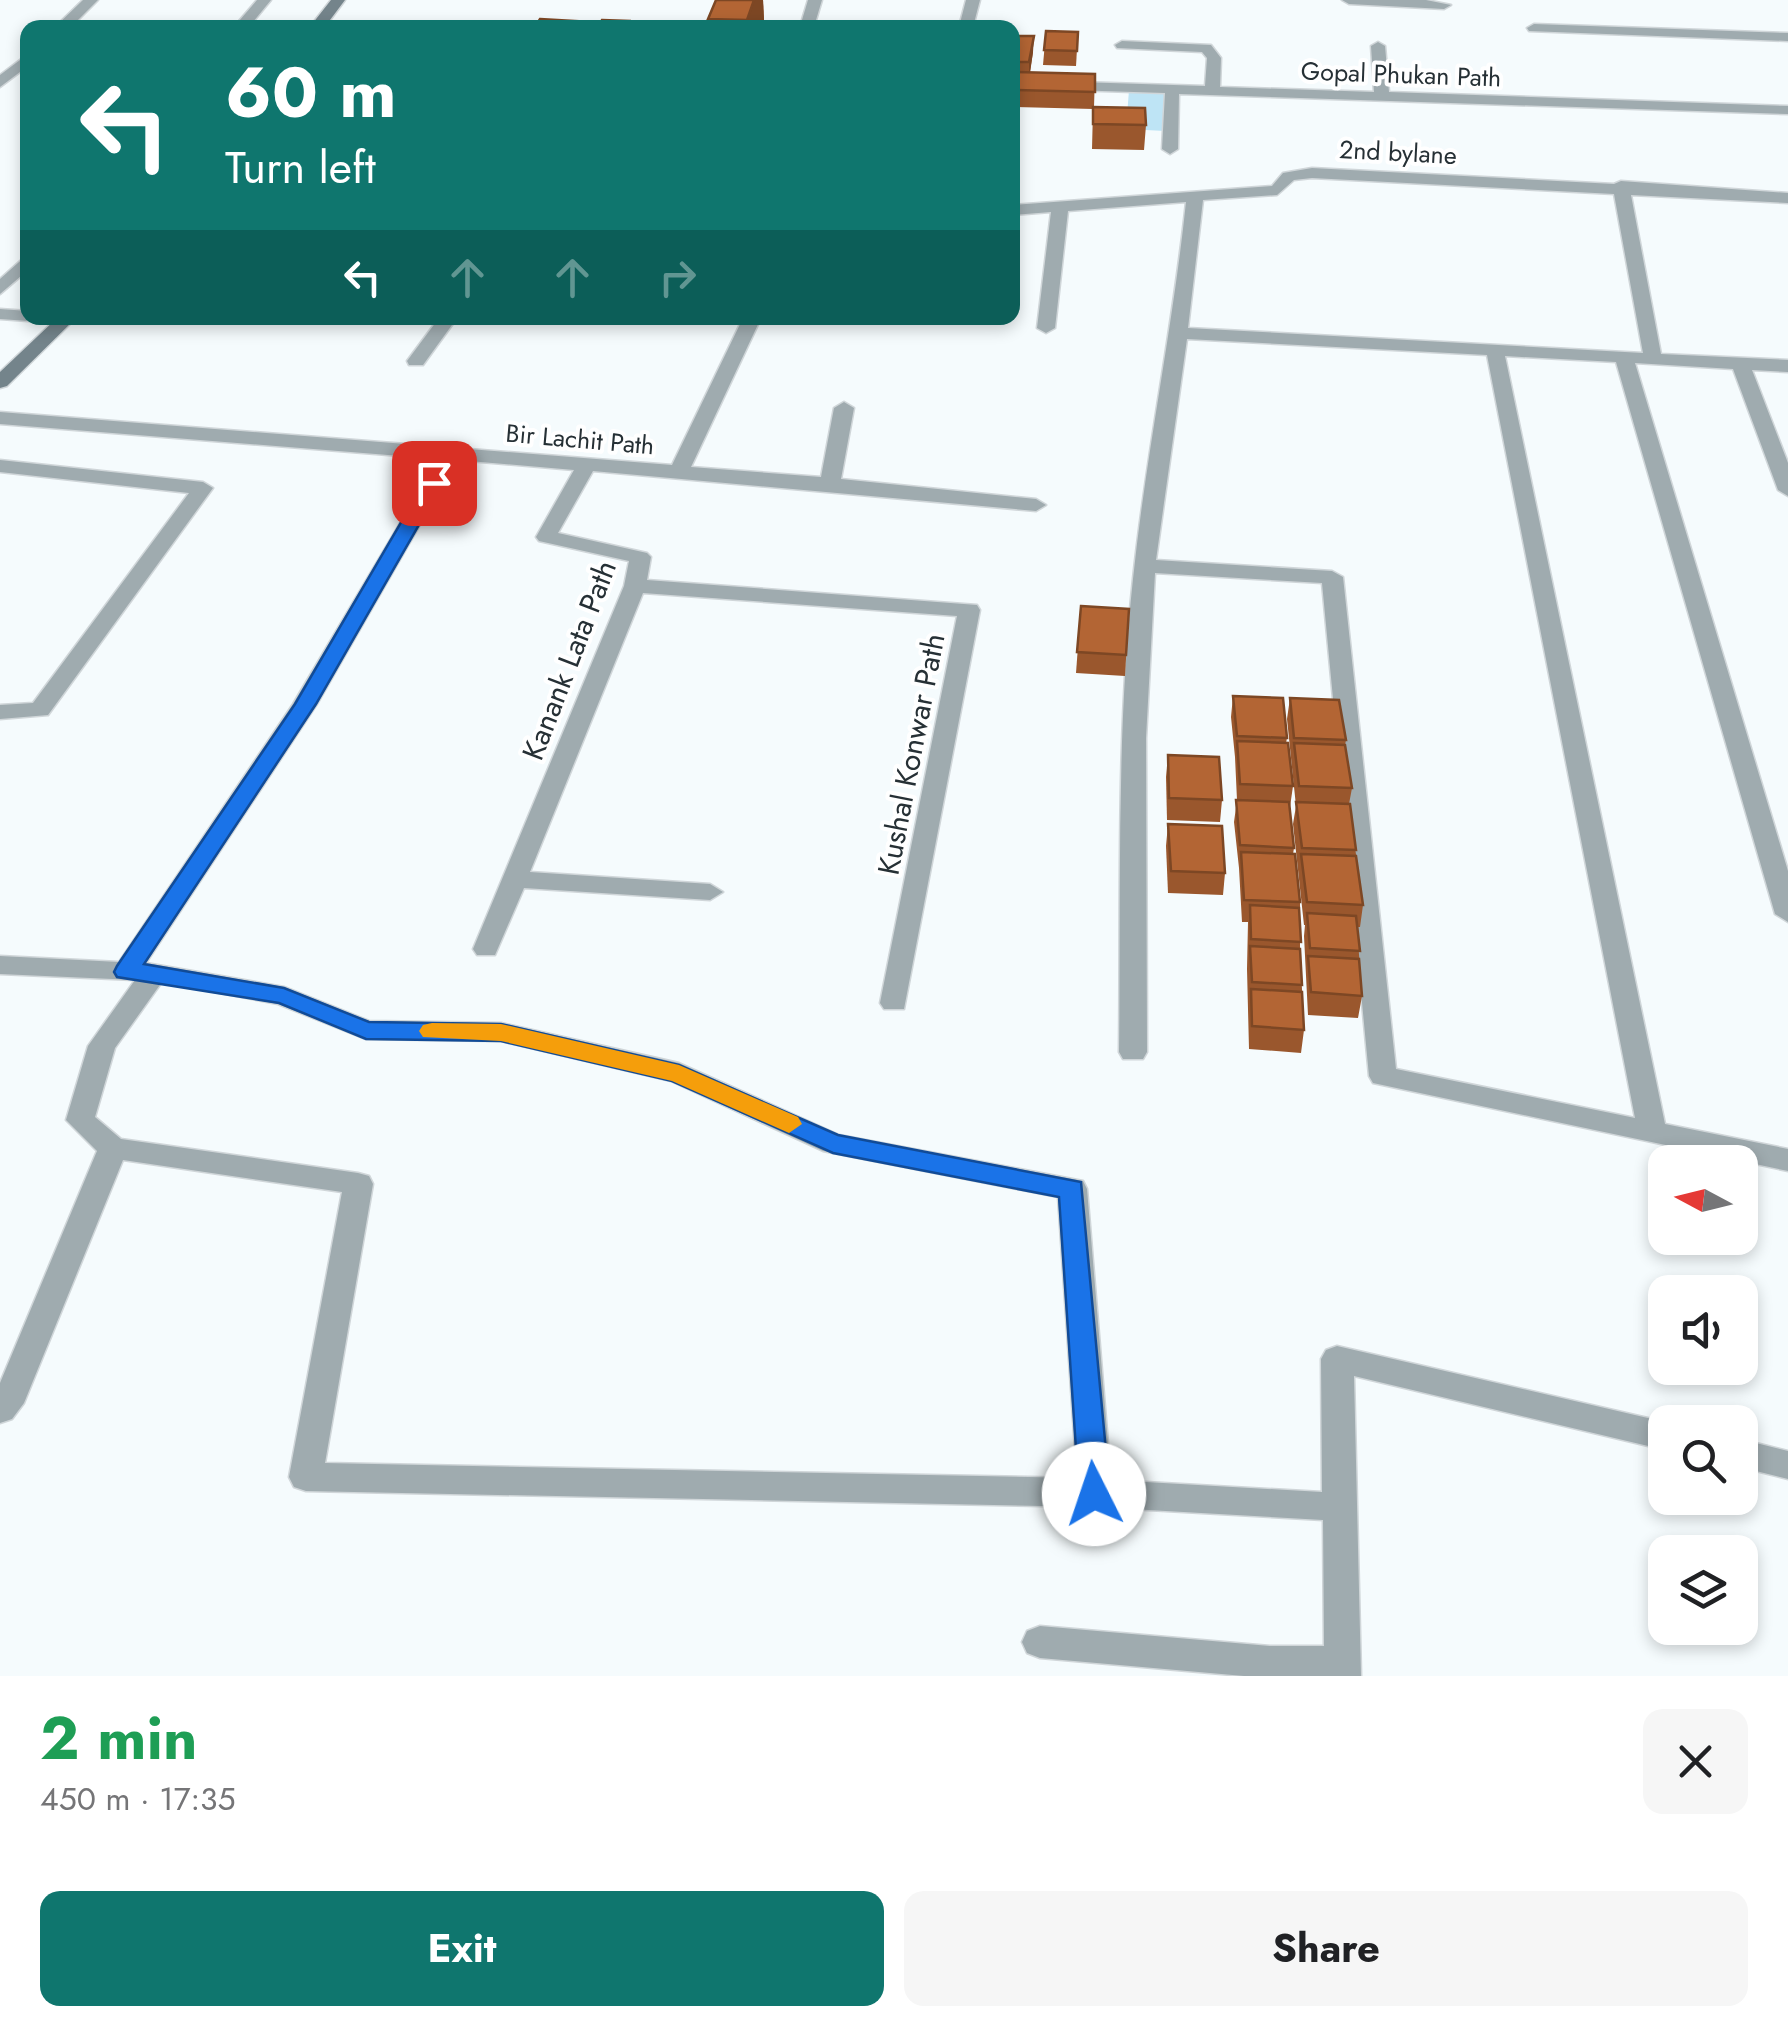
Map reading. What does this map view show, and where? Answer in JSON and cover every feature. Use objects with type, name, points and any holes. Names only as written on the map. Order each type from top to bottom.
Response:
[{"type":"street","points":[[70,20],[91,0]]},
{"type":"street","points":[[247,20],[264,0]]},
{"type":"street","points":[[322,20],[338,0]]},
{"type":"street","points":[[809,20],[815,0]]},
{"type":"street","points":[[1352,0],[1444,5]]},
{"type":"street","points":[[1352,0],[1379,20]]},
{"type":"street","points":[[1534,28],[1788,38]]},
{"type":"street","points":[[1122,45],[1206,48],[1214,58],[1212,91]]},
{"type":"street","points":[[1378,46],[1382,96]]},
{"type":"street","points":[[0,83],[20,65]]},
{"type":"street","name":"Gopal Phukan Path","points":[[1020,84],[1788,110]]},
{"type":"street","points":[[1170,149],[1172,90]]},
{"type":"street","name":"2nd bylane","points":[[1020,209],[1277,190],[1288,176],[1312,173],[1621,186],[1788,198]]},
{"type":"street","points":[[1621,186],[1653,360]]},
{"type":"street","points":[[1133,1052],[1138,635],[1158,457],[1182,333],[1195,196]]},
{"type":"street","points":[[1046,328],[1060,206]]},
{"type":"street","points":[[0,289],[20,268]]},
{"type":"street","points":[[0,382],[57,325]]},
{"type":"street","points":[[416,361],[443,325]]},
{"type":"street","points":[[679,472],[749,325]]},
{"type":"street","points":[[1182,333],[1788,366]]},
{"type":"street","points":[[1495,351],[1652,1134]]},
{"type":"street","points":[[1624,358],[1788,914]]},
{"type":"street","points":[[1742,364],[1788,490]]},
{"type":"street","points":[[830,484],[844,408]]},
{"type":"street","name":"Bir Lachit Path","points":[[0,418],[830,484],[1036,505]]},
{"type":"street","points":[[450,454],[306,704],[141,972],[102,1046],[80,1120],[113,1148],[358,1184],[306,1476],[1094,1494],[1340,1507]]},
{"type":"street","name":"Kanank Lata Path","points":[[486,950],[634,586],[640,557],[546,538],[586,465]]},
{"type":"street","points":[[0,466],[203,488],[40,710],[0,712]]},
{"type":"street","points":[[1146,566],[1332,577],[1383,1076],[1788,1160]]},
{"type":"street","name":"Kushal Konwar Path","points":[[634,586],[970,610],[894,1003]]},
{"type":"street","points":[[514,880],[710,892]]},
{"type":"street","points":[[0,964],[141,972],[284,996],[366,1030],[501,1032],[662,1069],[833,1144],[1072,1189],[1094,1494]]},
{"type":"street","points":[[0,1410],[8,1403],[113,1148]]},
{"type":"street","points":[[1040,1642],[1343,1669],[1337,1359],[1648,1432]]},
{"type":"street","points":[[1758,1458],[1788,1465]]},
{"type":"shaded area","points":[[1129,90],[1166,92],[1165,131],[1126,129]]},
{"type":"building","points":[[716,0],[754,0],[747,20],[708,19]]},
{"type":"building","points":[[1046,31],[1078,32],[1077,51],[1044,50]]},
{"type":"building","points":[[1020,36],[1034,36],[1029,62],[1020,62]]},
{"type":"building","points":[[1020,72],[1095,74],[1095,92],[1020,90]]},
{"type":"building","points":[[1093,107],[1145,108],[1146,125],[1093,124]]},
{"type":"building","points":[[1081,606],[1129,609],[1126,655],[1077,652]]},
{"type":"building","points":[[1233,696],[1283,698],[1287,738],[1237,736]]},
{"type":"building","points":[[1290,698],[1339,700],[1346,740],[1294,738]]},
{"type":"building","points":[[1237,741],[1288,743],[1293,786],[1240,784]]},
{"type":"building","points":[[1294,743],[1345,745],[1352,788],[1299,786]]},
{"type":"building","points":[[1168,755],[1219,757],[1222,800],[1169,798]]},
{"type":"building","points":[[1236,800],[1289,802],[1294,848],[1240,845]]},
{"type":"building","points":[[1296,802],[1350,804],[1356,850],[1302,848]]},
{"type":"building","points":[[1168,824],[1222,826],[1225,873],[1171,871]]},
{"type":"building","points":[[1241,852],[1295,854],[1300,902],[1244,900]]},
{"type":"building","points":[[1301,854],[1356,856],[1363,905],[1307,902]]},
{"type":"building","points":[[1250,905],[1299,908],[1301,942],[1251,939]]},
{"type":"building","points":[[1307,913],[1356,916],[1360,951],[1310,948]]},
{"type":"building","points":[[1250,946],[1300,949],[1302,985],[1252,982]]},
{"type":"building","points":[[1308,956],[1359,959],[1362,996],[1311,992]]},
{"type":"building","points":[[1251,989],[1302,992],[1304,1030],[1252,1026]]},
{"type":"slow traffic","points":[[432,1031],[501,1032],[679,1074],[789,1124]]},
{"type":"route","points":[[434,483],[306,704],[126,972],[156,972],[284,996],[366,1030],[501,1032],[679,1074],[833,1144],[1072,1189],[1094,1494]]}]
